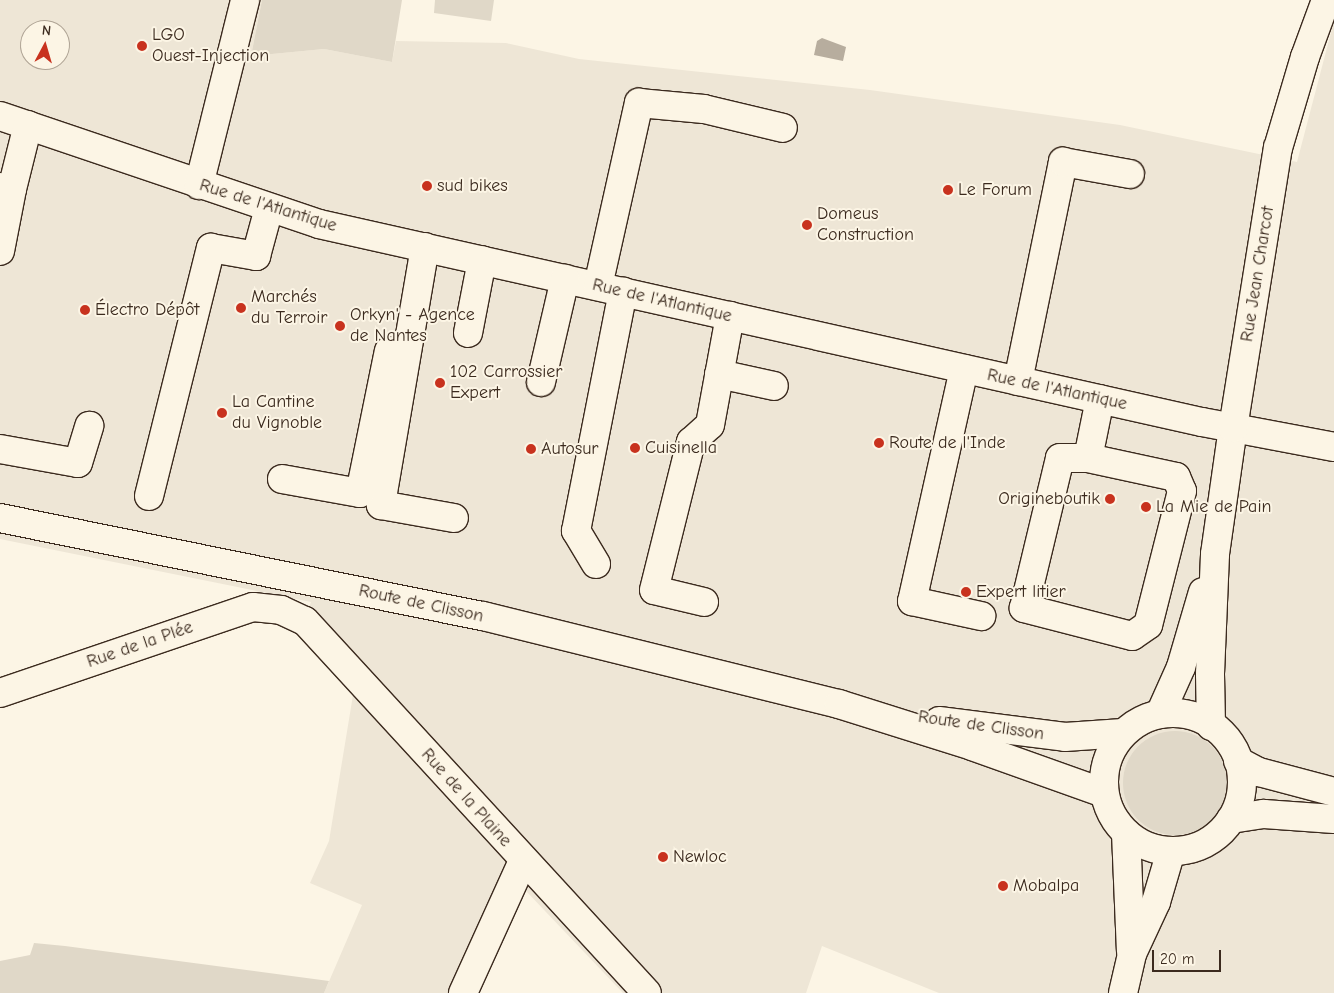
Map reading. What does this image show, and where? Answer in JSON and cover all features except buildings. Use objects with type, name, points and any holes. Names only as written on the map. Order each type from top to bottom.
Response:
[{"type":"street","points":[[199,185],[246,0]]},
{"type":"street","name":"Rue Jean Charcot","points":[[1160,714],[1180,667],[1214,554],[1278,148],[1305,57],[1326,0]]},
{"type":"street","points":[[596,564],[576,530],[610,289],[639,103],[704,109],[784,128]]},
{"type":"street","name":"Rue de l'Atlantique","points":[[0,116],[199,185],[319,224],[1018,381],[1334,448]]},
{"type":"street","points":[[0,251],[6,188],[28,126]]},
{"type":"street","points":[[1018,381],[1063,162],[1130,174]]},
{"type":"street","points":[[149,496],[211,248],[256,256],[269,208]]},
{"type":"street","points":[[282,479],[360,493],[417,246]]},
{"type":"street","points":[[417,246],[381,505],[454,518]]},
{"type":"street","points":[[468,333],[482,260]]},
{"type":"street","points":[[540,382],[565,279]]},
{"type":"street","points":[[704,602],[654,590],[690,442],[710,425],[730,316]]},
{"type":"street","points":[[964,369],[912,601],[981,616]]},
{"type":"street","points":[[719,374],[774,386]]},
{"type":"street","points":[[1088,458],[1100,399]]},
{"type":"street","points":[[0,448],[78,463],[89,426]]},
{"type":"street","points":[[1060,458],[1088,458],[1176,477],[1182,491],[1148,625],[1132,636],[1024,608],[1060,458]]},
{"type":"street","points":[[1180,498],[1222,508]]},
{"type":"street","name":"Route de Clisson","points":[[0,518],[483,616],[839,704],[972,746],[1104,793]]},
{"type":"street","name":"Rue Jean Charcot","points":[[1211,726],[1210,674],[1214,554]]},
{"type":"street","name":"Rue de la Plée","points":[[0,693],[253,607],[281,610]]},
{"type":"street","name":"Rue de la Plaine","points":[[281,610],[305,621],[523,861],[647,993]]},
{"type":"street","name":"Route de Clisson","points":[[839,704],[976,727],[1055,736],[1123,733]]},
{"type":"street","points":[[1160,714],[1181,714],[1211,726],[1222,733],[1238,762],[1242,774],[1240,797],[1231,819],[1215,836],[1194,848],[1171,851],[1147,846],[1126,833],[1112,815],[1104,793],[1104,770],[1111,750],[1123,733],[1140,721],[1160,714]]},
{"type":"street","points":[[1238,762],[1259,772],[1334,792]]},
{"type":"street","points":[[1231,819],[1264,814],[1334,819]]},
{"type":"street","points":[[1126,833],[1132,954]]},
{"type":"street","points":[[1123,993],[1132,954],[1156,902],[1171,851]]},
{"type":"street","points":[[463,993],[523,861]]},
{"type":"shaded area","points":[[0,0],[262,0],[251,56],[324,49],[392,62],[396,41],[506,43],[579,59],[870,90],[1120,125],[1297,162],[1334,21],[1334,993],[939,993],[822,946],[806,993],[623,993],[526,891],[478,973],[470,993],[324,993],[362,905],[310,883],[329,841],[353,695],[299,637],[311,602],[0,539]]},
{"type":"shaded area","points":[[262,0],[402,0],[392,62],[324,49],[251,56]]},
{"type":"shaded area","points":[[435,0],[494,0],[491,21],[434,13]]},
{"type":"shaded area","points":[[822,38],[846,47],[843,61],[814,55],[817,41]]},
{"type":"shaded area","points":[[1175,731],[1195,735],[1212,746],[1223,763],[1227,783],[1223,803],[1212,820],[1195,831],[1175,835],[1155,831],[1138,820],[1127,803],[1123,783],[1127,763],[1138,746],[1155,735]]},
{"type":"shaded area","points":[[34,943],[329,981],[324,993],[0,993],[0,961],[30,955]]},
{"type":"place","name":"LGO Ouest-Injection","points":[[142,46]]},
{"type":"place","name":"sud bikes","points":[[427,186]]},
{"type":"place","name":"Le Forum","points":[[948,190]]},
{"type":"place","name":"Domeus Construction","points":[[807,225]]},
{"type":"place","name":"Marchés du Terroir","points":[[241,308]]},
{"type":"place","name":"Électro Dépôt","points":[[85,310]]},
{"type":"place","name":"Orkyn' - Agence de Nantes","points":[[340,326]]},
{"type":"place","name":"102 Carrossier Expert","points":[[440,383]]},
{"type":"place","name":"La Cantine du Vignoble","points":[[222,413]]},
{"type":"place","name":"Route de l'Inde","points":[[879,443]]},
{"type":"place","name":"Cuisinella","points":[[635,448]]},
{"type":"place","name":"Autosur","points":[[531,449]]},
{"type":"place","name":"Origineboutik","points":[[1110,499]]},
{"type":"place","name":"La Mie de Pain","points":[[1146,507]]},
{"type":"place","name":"Expert litier","points":[[966,592]]},
{"type":"place","name":"Newloc","points":[[663,857]]},
{"type":"place","name":"Mobalpa","points":[[1003,886]]}]
